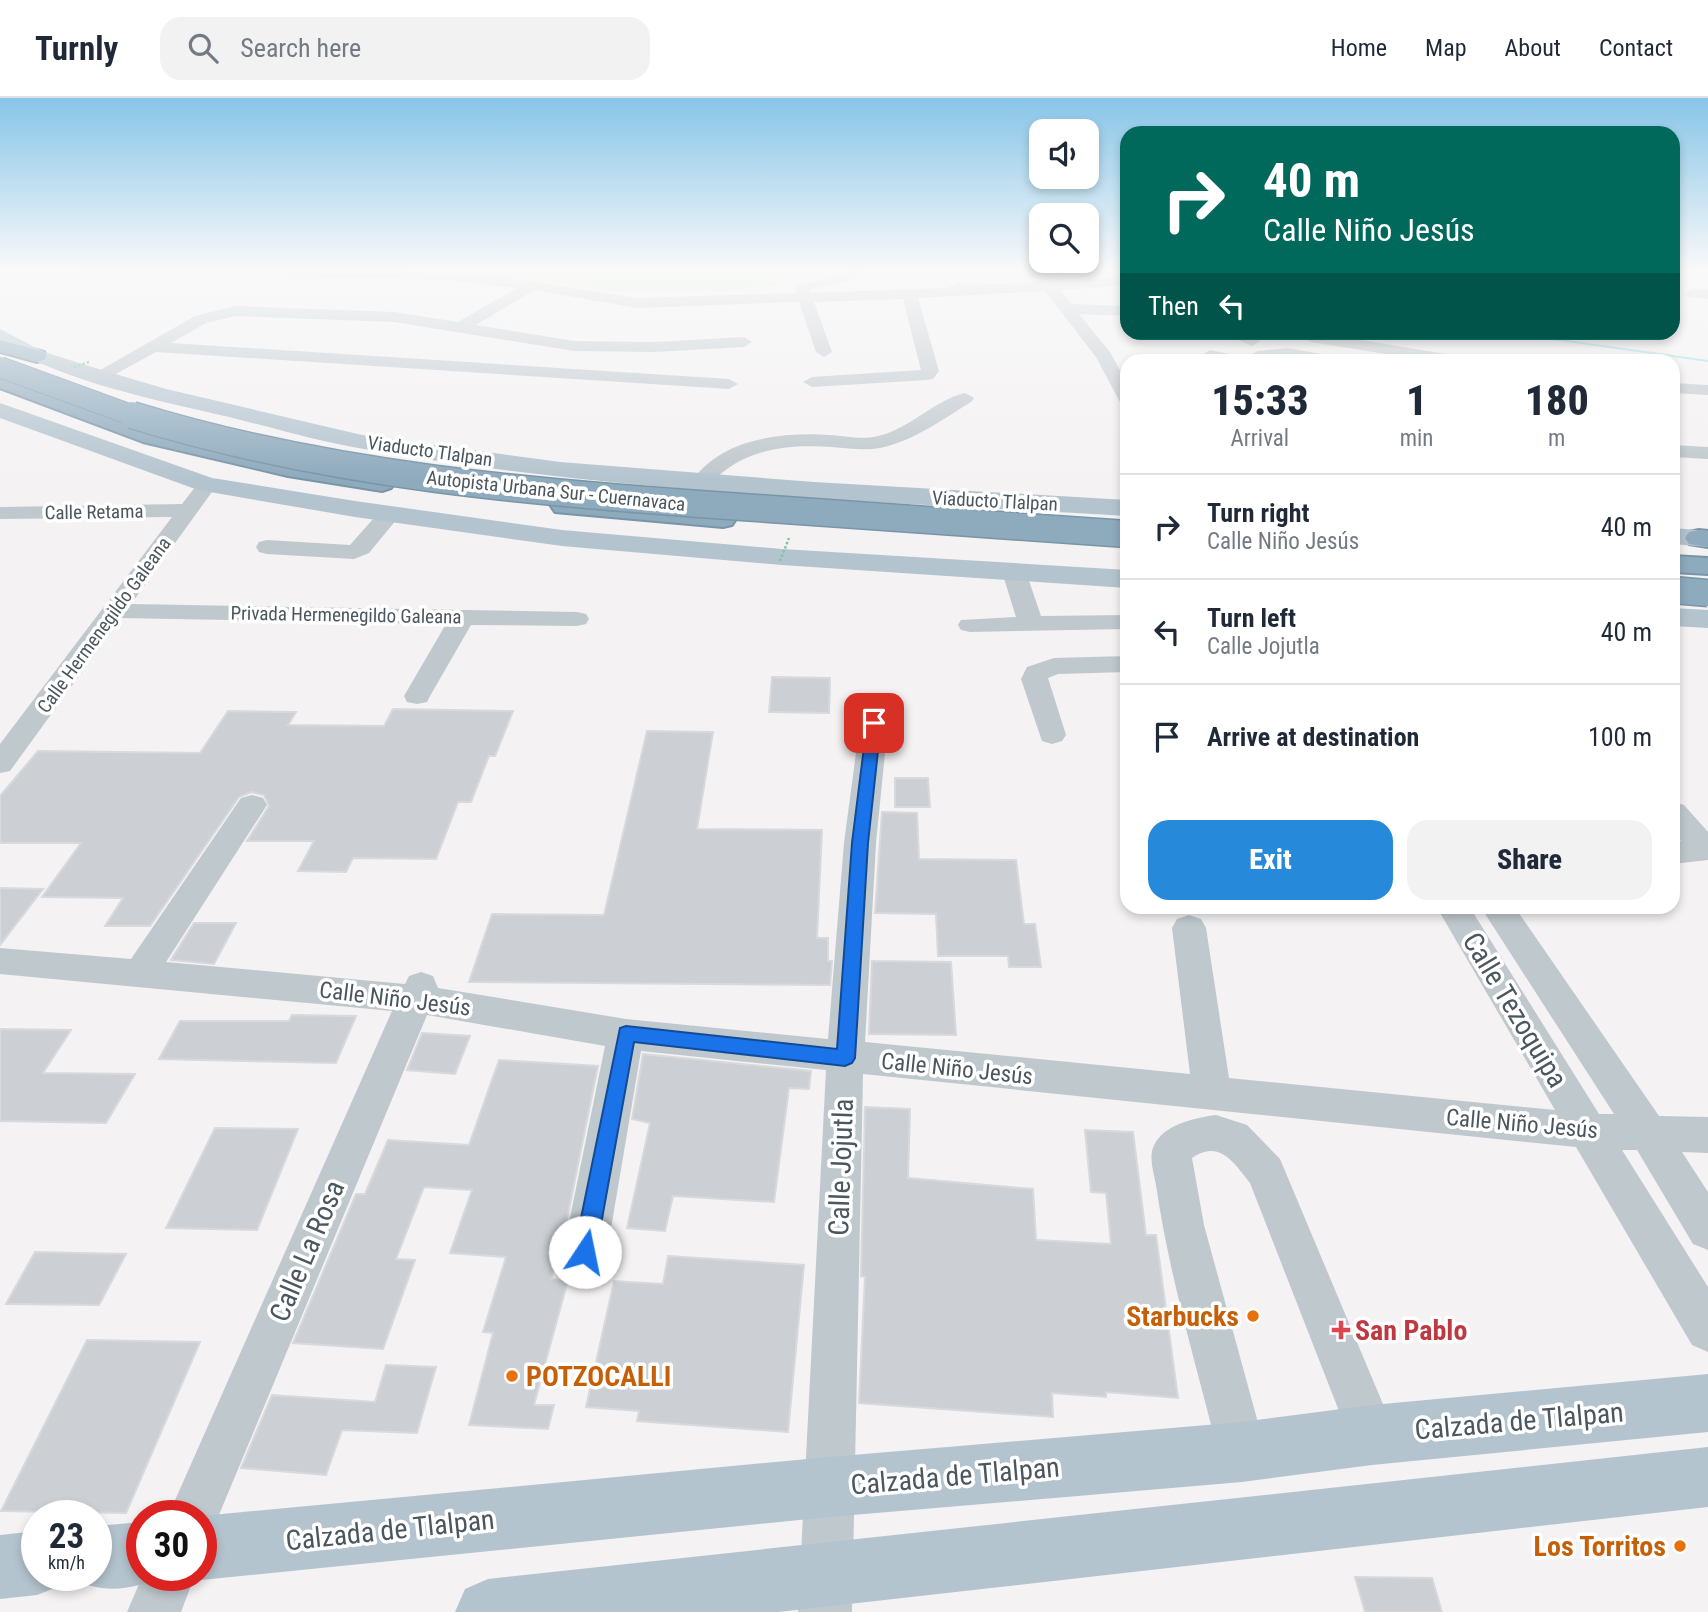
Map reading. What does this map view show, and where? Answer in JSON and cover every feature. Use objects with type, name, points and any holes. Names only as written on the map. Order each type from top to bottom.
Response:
[{"type":"highway","points":[[0,346],[37,356]]},
{"type":"highway","name":"Viaducto Tlalpan","points":[[0,365],[113,404],[245,441],[460,479],[643,496],[1120,528]]},
{"type":"highway","name":"Autopista Urbana Sur - Cuernavaca","points":[[0,365],[125,413],[178,429],[241,444],[412,476],[524,491],[1120,534]]},
{"type":"highway","name":"Viaducto Tlalpan","points":[[0,381],[152,437],[288,469],[388,484],[638,513],[1120,543]]},
{"type":"highway","points":[[1680,566],[1708,568]]},
{"type":"highway","points":[[1680,578],[1708,580]]},
{"type":"highway","points":[[1680,591],[1708,593]]},
{"type":"main road","name":"Viaducto Tlalpan","points":[[6,339],[37,356],[101,377],[160,394],[362,442],[560,469],[814,491],[1120,508]]},
{"type":"main road","points":[[0,410],[24,421],[207,485],[390,514],[562,538],[782,557],[1120,579]]},
{"type":"main road","points":[[1680,618],[1708,620]]},
{"type":"main road","name":"Calzada de Tlalpan","points":[[217,1546],[828,1487],[1242,1452],[1372,1435],[1708,1403]]},
{"type":"main road","points":[[488,1612],[827,1594],[1708,1477]]},
{"type":"main road","points":[[0,1567],[21,1565]]},
{"type":"street","points":[[101,377],[168,339]]},
{"type":"street","points":[[533,339],[574,346],[654,347],[744,342]]},
{"type":"street","points":[[819,339],[824,352]]},
{"type":"street","points":[[812,382],[927,375],[930,371],[921,339]]},
{"type":"street","points":[[1090,339],[1104,356],[1120,387]]},
{"type":"street","points":[[1329,340],[1414,354]]},
{"type":"street","points":[[548,372],[574,346]]},
{"type":"street","points":[[154,347],[730,384]]},
{"type":"street","points":[[1680,388],[1708,390]]},
{"type":"street","points":[[702,481],[710,470],[729,458],[768,443],[800,439],[867,444],[884,441],[965,398]]},
{"type":"street","points":[[1680,451],[1708,453]]},
{"type":"street","name":"Calle Hermenegildo Galeana","points":[[0,764],[207,485]]},
{"type":"street","name":"Calle Retama","points":[[0,513],[188,510]]},
{"type":"street","points":[[267,547],[354,552],[361,548],[390,514]]},
{"type":"street","points":[[1014,572],[1031,624]]},
{"type":"street","name":"Privada Hermenegildo Galeana","points":[[116,611],[577,619]]},
{"type":"street","points":[[417,695],[463,617]]},
{"type":"street","points":[[970,625],[1120,621]]},
{"type":"street","points":[[1052,735],[1034,679],[1036,673],[1054,666],[1120,664]]},
{"type":"street","name":"Calle Jojutla","points":[[827,1594],[828,1487],[845,1058],[860,843],[874,723]]},
{"type":"street","points":[[141,973],[252,805]]},
{"type":"street","points":[[1680,820],[1706,849]]},
{"type":"street","points":[[1680,852],[1706,849]]},
{"type":"street","name":"Calle Tezoquipa","points":[[1457,914],[1708,1329]]},
{"type":"street","name":"Calle Tezoquipa","points":[[1501,914],[1648,1133],[1708,1230]]},
{"type":"street","points":[[1189,928],[1212,1095]]},
{"type":"street","name":"Calle Niño Jesús","points":[[0,961],[409,991],[626,1034],[1588,1131],[1708,1135]]},
{"type":"street","name":"Calle La Rosa","points":[[200,1500],[409,991]]},
{"type":"street","points":[[585,1252],[626,1034]]},
{"type":"street","points":[[1242,1452],[1183,1225],[1171,1152],[1178,1144],[1195,1136],[1221,1131],[1240,1141],[1266,1172],[1372,1435]]},
{"type":"street","points":[[154,1612],[163,1591]]},
{"type":"building","points":[[772,677],[830,678],[829,713],[769,712]]},
{"type":"building","points":[[393,709],[513,711],[495,756],[489,756],[471,802],[458,802],[436,859],[353,858],[346,872],[298,871],[314,841],[247,841],[269,806],[264,795],[251,792],[239,797],[150,926],[105,926],[123,898],[42,897],[81,843],[0,843],[0,796],[38,751],[200,753],[228,711],[296,712],[288,725],[384,726]]},
{"type":"building","points":[[647,731],[713,732],[697,829],[822,830],[817,938],[828,938],[828,961],[832,961],[830,985],[469,982],[492,914],[604,915]]},
{"type":"building","points":[[895,778],[928,778],[930,807],[895,807]]},
{"type":"building","points":[[882,812],[917,813],[919,859],[1016,860],[1024,924],[1035,924],[1041,967],[1009,967],[1008,956],[938,956],[936,914],[875,913]]},
{"type":"building","points":[[0,888],[43,889],[0,945]]},
{"type":"building","points":[[194,923],[236,923],[214,964],[171,960]]},
{"type":"building","points":[[872,961],[951,962],[956,1035],[869,1034]]},
{"type":"building","points":[[292,1015],[356,1016],[336,1063],[159,1059],[180,1021],[289,1021]]},
{"type":"building","points":[[0,1029],[71,1030],[43,1073],[135,1074],[106,1123],[0,1121]]},
{"type":"building","points":[[422,1033],[470,1036],[455,1074],[407,1070]]},
{"type":"building","points":[[643,1054],[811,1071],[809,1089],[789,1088],[774,1202],[673,1196],[665,1231],[627,1228],[650,1123],[632,1119]]},
{"type":"building","points":[[499,1060],[598,1066],[566,1224],[551,1279],[568,1280],[534,1405],[554,1405],[548,1429],[469,1425],[493,1333],[483,1332],[506,1257],[450,1253],[472,1190],[424,1187],[396,1259],[415,1260],[383,1349],[293,1343],[356,1194],[365,1194],[388,1140],[469,1145]]},
{"type":"building","points":[[865,1107],[910,1109],[908,1178],[1033,1189],[1036,1240],[1111,1244],[1106,1193],[1091,1192],[1085,1130],[1133,1132],[1146,1235],[1156,1235],[1178,1398],[1106,1392],[1106,1397],[1052,1393],[1053,1417],[859,1403],[865,1277],[861,1276]]},
{"type":"building","points":[[215,1128],[298,1129],[257,1230],[166,1228]]},
{"type":"building","points":[[35,1252],[126,1254],[99,1305],[6,1304]]},
{"type":"building","points":[[668,1256],[804,1265],[788,1432],[637,1421],[639,1411],[586,1407],[614,1281],[663,1284]]},
{"type":"building","points":[[87,1340],[200,1342],[132,1500],[126,1500],[126,1513],[112,1513],[112,1500],[21,1500],[21,1511],[1,1511]]},
{"type":"building","points":[[386,1365],[436,1367],[417,1433],[342,1430],[326,1475],[241,1468],[272,1395],[375,1402]]},
{"type":"building","points":[[1355,1577],[1432,1578],[1442,1612],[1365,1612]]},
{"type":"waterway","points":[[1555,340],[1657,354]]},
{"type":"waterway","points":[[1680,357],[1708,361]]},
{"type":"place","name":"Starbucks","points":[[1253,1316]]},
{"type":"place","name":"San Pablo","points":[[1341,1330]]},
{"type":"place","name":"POTZOCALLI","points":[[512,1376]]},
{"type":"place","name":"Los Torritos","points":[[1680,1546]]},
{"type":"route","points":[[585,1252],[626,1034],[845,1058],[860,843],[874,723]]}]
